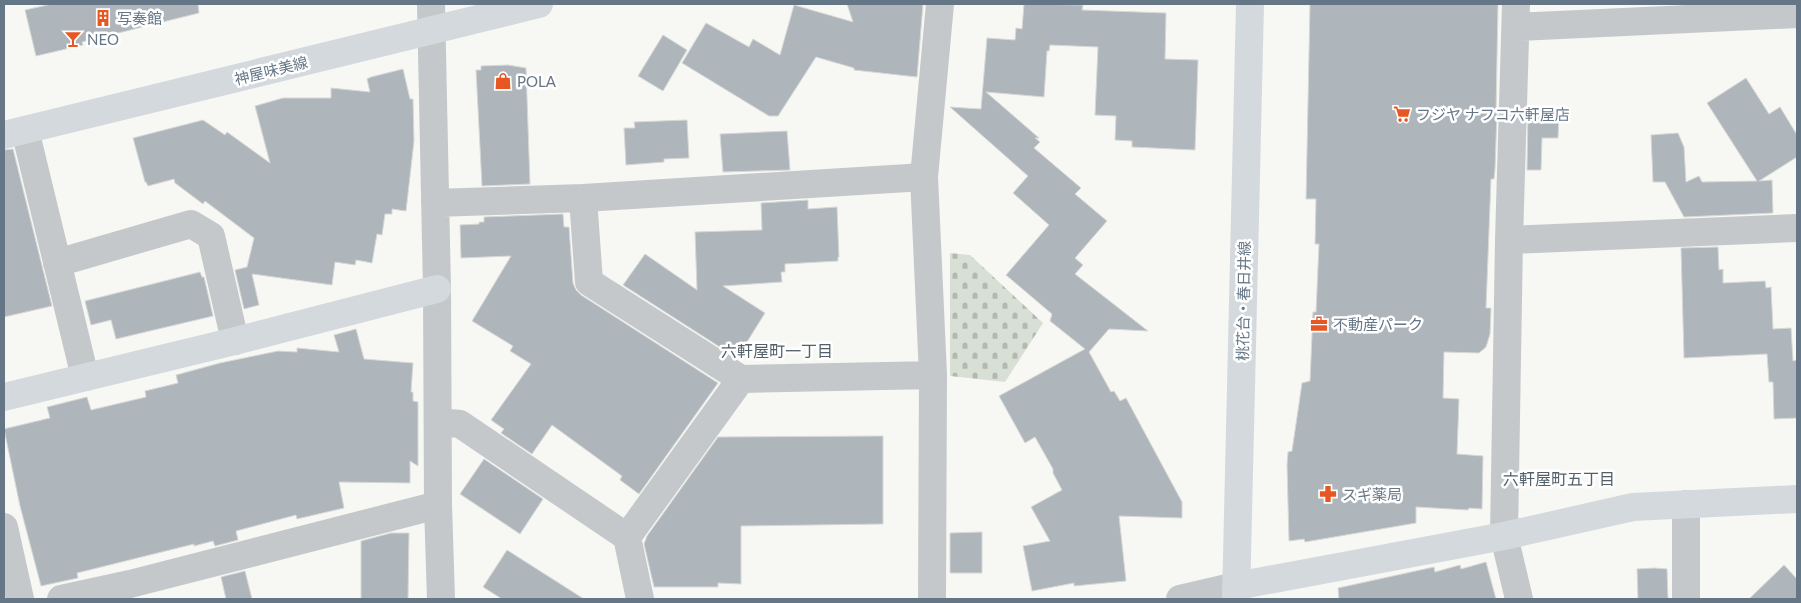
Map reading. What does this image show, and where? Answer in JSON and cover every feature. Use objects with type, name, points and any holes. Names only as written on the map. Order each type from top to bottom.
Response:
[{"type":"street","points":[[431,4],[441,599]]},
{"type":"street","name":"神屋味美線","points":[[15,133],[539,4]]},
{"type":"street","points":[[932,599],[933,375],[924,178],[940,4]]},
{"type":"street","name":"桃花台・春日井線","points":[[1236,593],[1250,4]]},
{"type":"street","points":[[1519,599],[1504,536],[1509,240],[1516,15],[1797,14]]},
{"type":"street","points":[[15,133],[58,263],[85,377]]},
{"type":"street","points":[[435,203],[583,198],[924,178]]},
{"type":"street","points":[[583,198],[589,282],[741,379],[933,375]]},
{"type":"street","points":[[58,263],[191,224],[211,236],[236,341]]},
{"type":"street","points":[[1509,240],[1797,228]]},
{"type":"street","points":[[4,397],[236,341],[437,289]]},
{"type":"street","points":[[627,537],[741,379]]},
{"type":"street","points":[[438,422],[460,424],[627,537],[640,599]]},
{"type":"street","points":[[1180,599],[1236,593],[1633,507],[1797,499]]},
{"type":"street","points":[[1686,504],[1686,599]]},
{"type":"street","points":[[61,599],[132,591],[438,505]]},
{"type":"street","points":[[4,527],[20,599]]},
{"type":"green space","points":[[950,253],[970,255],[1043,323],[1005,382],[950,376]]},
{"type":"building","points":[[52,4],[198,4],[199,13],[82,42],[83,45],[36,56],[25,10]]},
{"type":"building","points":[[847,4],[923,4],[917,77],[854,70],[854,68],[816,57],[778,116],[769,116],[682,63],[706,23],[749,47],[753,39],[780,55],[794,5],[853,22]]},
{"type":"building","points":[[1024,4],[1083,5],[1082,10],[1166,13],[1165,59],[1198,60],[1195,150],[1132,147],[1132,141],[1115,140],[1116,116],[1095,115],[1098,47],[1050,45],[1049,51],[1047,51],[1044,97],[986,92],[1039,138],[1035,138],[1040,142],[1034,148],[1081,188],[1075,194],[1107,221],[1075,258],[1083,265],[1075,274],[1148,331],[1109,329],[1089,352],[1111,392],[1114,391],[1120,401],[1126,398],[1182,502],[1182,518],[1119,516],[1126,581],[1074,586],[1074,583],[1032,591],[1023,546],[1050,541],[1031,507],[1062,490],[1053,473],[1053,469],[1035,437],[1025,443],[999,396],[1085,349],[1050,321],[1052,314],[1006,275],[1049,225],[1013,193],[1028,176],[950,107],[981,109],[987,38],[1015,40],[1016,28],[1022,29]]},
{"type":"building","points":[[1310,4],[1498,4],[1495,169],[1494,179],[1491,179],[1486,308],[1491,308],[1490,334],[1486,347],[1479,353],[1444,352],[1443,398],[1459,399],[1457,454],[1483,456],[1482,509],[1416,507],[1416,523],[1305,542],[1304,539],[1289,541],[1287,465],[1288,452],[1292,451],[1302,383],[1310,381],[1313,312],[1316,312],[1319,244],[1315,244],[1316,199],[1306,199]]},
{"type":"building","points":[[663,35],[687,50],[663,91],[638,76]]},
{"type":"building","points":[[508,65],[526,68],[530,184],[482,186],[476,70],[481,70],[481,66]]},
{"type":"building","points":[[403,69],[410,99],[413,99],[414,141],[406,211],[392,209],[392,214],[385,214],[382,235],[377,234],[372,263],[356,260],[355,265],[335,262],[332,285],[252,274],[259,305],[244,309],[235,270],[247,267],[254,238],[205,201],[203,204],[175,183],[174,179],[148,186],[145,182],[133,138],[203,120],[225,135],[227,132],[270,163],[255,106],[283,98],[331,98],[331,88],[370,92],[367,79]]},
{"type":"building","points":[[1746,78],[1769,114],[1780,107],[1797,135],[1797,157],[1759,181],[1772,180],[1773,213],[1684,217],[1665,182],[1653,182],[1651,135],[1678,133],[1684,147],[1686,182],[1699,176],[1702,182],[1757,181],[1707,103]]},
{"type":"building","points":[[1528,112],[1559,113],[1558,138],[1542,138],[1541,170],[1527,170]]},
{"type":"building","points":[[687,120],[689,158],[664,159],[664,162],[626,165],[624,128],[635,128],[634,122]]},
{"type":"building","points":[[787,131],[790,170],[723,172],[720,134]]},
{"type":"building","points":[[13,149],[52,306],[4,317],[4,150]]},
{"type":"building","points":[[808,200],[808,209],[837,207],[838,261],[785,264],[785,272],[781,272],[782,282],[723,286],[765,313],[737,358],[623,285],[645,254],[697,290],[695,232],[762,230],[761,203]]},
{"type":"building","points":[[563,214],[564,227],[569,227],[573,283],[576,290],[718,383],[639,494],[620,480],[622,476],[552,425],[532,454],[501,433],[504,429],[491,420],[531,364],[510,351],[513,346],[472,321],[511,256],[461,258],[460,225],[479,224],[479,222],[484,222],[484,217]]},
{"type":"building","points":[[1718,247],[1719,270],[1723,269],[1723,283],[1765,281],[1766,288],[1771,287],[1773,329],[1791,328],[1793,361],[1797,360],[1797,418],[1774,419],[1773,382],[1769,382],[1767,354],[1684,358],[1681,248]]},
{"type":"building","points":[[200,272],[202,277],[204,277],[213,316],[116,339],[111,320],[91,325],[85,301]]},
{"type":"building","points":[[356,329],[364,359],[413,363],[411,392],[413,392],[413,401],[418,402],[418,466],[410,461],[410,483],[339,482],[344,508],[297,519],[296,515],[236,531],[238,540],[215,546],[213,541],[194,546],[194,544],[77,573],[78,578],[41,586],[20,506],[4,429],[50,418],[47,407],[87,397],[91,410],[146,397],[145,391],[178,383],[176,375],[220,363],[278,351],[297,352],[297,348],[339,352],[334,335]]},
{"type":"building","points":[[883,436],[883,524],[741,526],[741,584],[718,583],[718,587],[654,587],[644,544],[647,536],[718,437]]},
{"type":"building","points":[[484,459],[543,499],[520,534],[460,494]]},
{"type":"building","points":[[982,532],[982,573],[950,573],[950,533]]},
{"type":"building","points":[[391,533],[409,533],[408,599],[361,599],[361,541]]},
{"type":"building","points":[[507,550],[584,599],[502,599],[483,587]]},
{"type":"building","points":[[1486,562],[1496,599],[1339,599],[1338,588],[1434,567],[1435,572],[1460,565],[1461,569]]},
{"type":"building","points":[[1784,565],[1797,579],[1797,599],[1749,599]]},
{"type":"building","points":[[1637,569],[1667,569],[1668,599],[1638,599]]},
{"type":"building","points":[[245,571],[252,599],[226,599],[221,577]]},
{"type":"place","name":"写奏館","points":[[103,18]]},
{"type":"place","name":"NEO","points":[[73,39]]},
{"type":"place","name":"POLA","points":[[503,81]]},
{"type":"place","name":"フジヤ ナフコ六軒屋店","points":[[1402,114]]},
{"type":"place","name":"不動産パーク","points":[[1319,324]]},
{"type":"place","name":"スギ薬局","points":[[1328,494]]},
{"type":"district","name":"六軒屋町一丁目","points":[[777,350]]},
{"type":"district","name":"六軒屋町五丁目","points":[[1559,478]]}]
